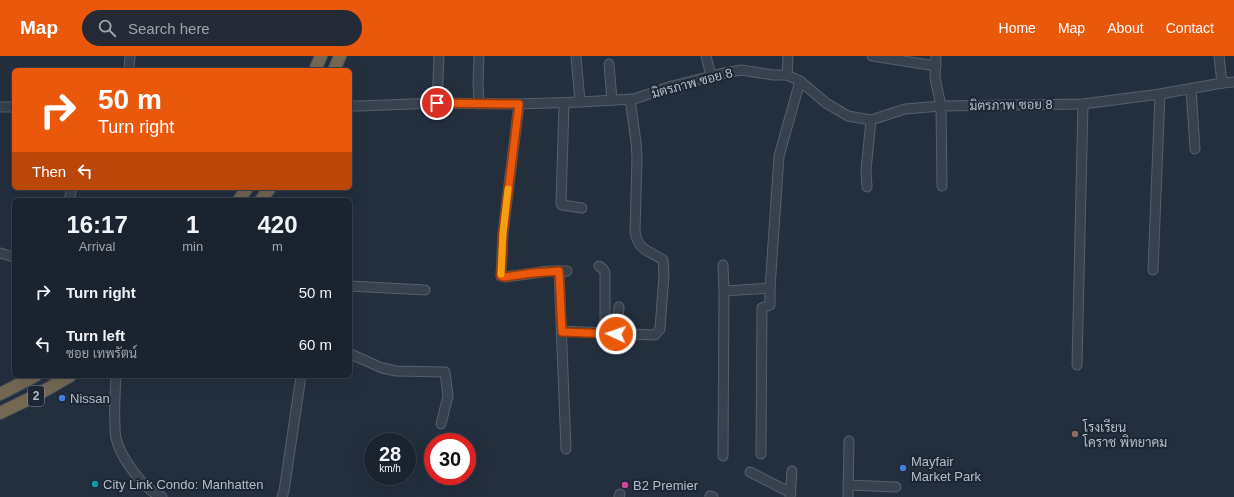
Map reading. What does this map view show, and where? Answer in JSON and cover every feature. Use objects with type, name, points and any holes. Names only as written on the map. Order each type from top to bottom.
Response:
[{"type":"highway","points":[[316,68],[321,56]]},
{"type":"highway","points":[[335,68],[340,56]]},
{"type":"highway","name":"2","points":[[0,394],[31,378]]},
{"type":"highway","name":"2","points":[[0,413],[35,396],[66,378]]},
{"type":"street","points":[[129,68],[130,56]]},
{"type":"street","points":[[437,103],[440,56]]},
{"type":"street","points":[[479,56],[478,83],[480,104]]},
{"type":"street","points":[[576,56],[580,102]]},
{"type":"street","points":[[706,56],[710,76]]},
{"type":"street","points":[[787,75],[788,56]]},
{"type":"street","points":[[872,56],[936,66]]},
{"type":"street","points":[[936,56],[936,78],[941,106],[942,186]]},
{"type":"street","points":[[1219,56],[1222,83]]},
{"type":"street","points":[[609,64],[612,100]]},
{"type":"street","name":"มิตรภาพ ซอย 8","points":[[352,106],[437,103],[564,103],[630,99],[710,76],[742,70],[773,75],[787,75],[800,81],[826,103],[848,116],[870,120],[905,109],[941,106],[1083,104],[1160,94],[1234,82]]},
{"type":"street","points":[[762,454],[762,308],[770,305],[779,156],[800,81]]},
{"type":"street","points":[[1191,89],[1194,149]]},
{"type":"street","points":[[1153,270],[1160,94]]},
{"type":"street","points":[[562,332],[655,335],[660,329],[664,274],[663,260],[641,247],[637,241],[635,232],[636,142],[630,99]]},
{"type":"street","points":[[564,103],[561,204],[582,208]]},
{"type":"street","points":[[519,104],[503,233],[501,276],[505,277],[532,273],[563,271],[562,332],[566,449]]},
{"type":"street","points":[[1077,365],[1083,104]]},
{"type":"street","points":[[0,107],[12,107]]},
{"type":"street","points":[[867,187],[866,170],[870,120]]},
{"type":"street","points":[[0,253],[12,257]]},
{"type":"street","points":[[723,265],[723,456]]},
{"type":"street","points":[[599,266],[605,273],[605,334]]},
{"type":"street","points":[[352,286],[425,290]]},
{"type":"street","points":[[724,291],[770,288]]},
{"type":"street","points":[[616,334],[619,307]]},
{"type":"street","points":[[352,355],[382,368],[396,371],[445,372],[448,396],[441,424]]},
{"type":"street","points":[[116,378],[114,404],[116,438],[123,455],[144,485],[156,495],[162,497]]},
{"type":"street","points":[[282,497],[301,378]]},
{"type":"street","points":[[848,497],[849,441]]},
{"type":"street","points":[[750,472],[791,495],[792,471]]},
{"type":"street","points":[[848,485],[896,487]]},
{"type":"slow traffic","points":[[501,274],[503,233],[508,189]]},
{"type":"place","name":"Nissan","points":[[62,398]]},
{"type":"place","name":"โรงเรียน โคราช พิทยาคม","points":[[1075,434]]},
{"type":"place","name":"Mayfair Market Park","points":[[903,468]]},
{"type":"place","name":"City Link Condo: Manhatten","points":[[95,484]]},
{"type":"place","name":"B2 Premier","points":[[625,485]]},
{"type":"route","points":[[437,103],[519,104],[503,233],[501,276],[505,277],[559,271],[562,332],[616,334]]}]
